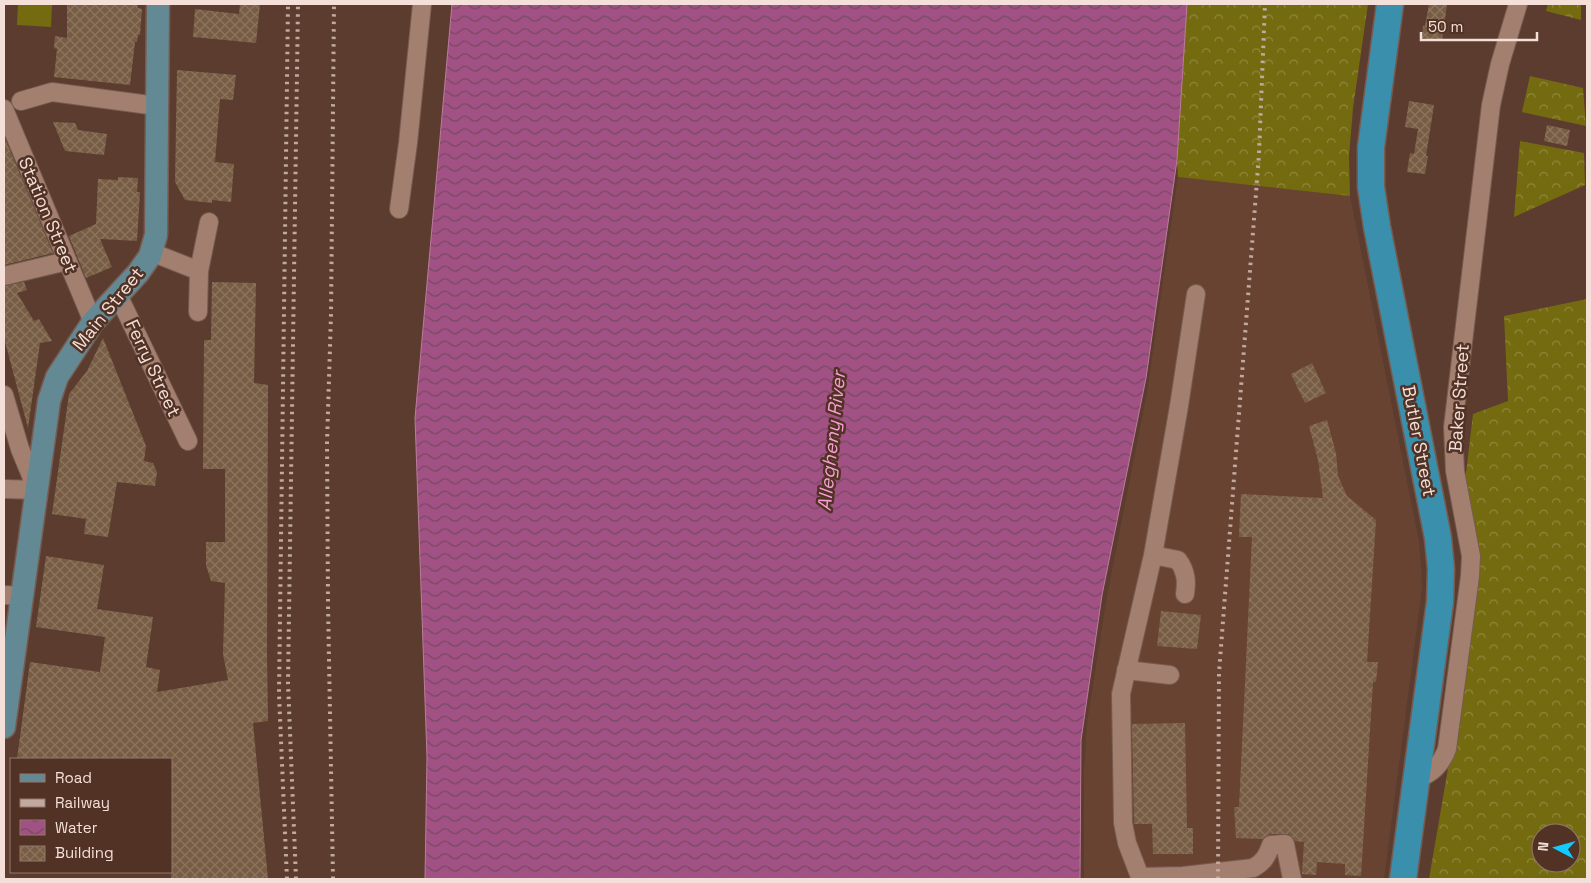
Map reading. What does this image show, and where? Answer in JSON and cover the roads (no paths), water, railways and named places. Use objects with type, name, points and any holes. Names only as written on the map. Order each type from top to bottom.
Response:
[{"type":"highway","name":"Butler Street","points":[[1390,4],[1370,167],[1377,227],[1438,538],[1441,569],[1440,602],[1404,879]]},
{"type":"main road","name":"Main Street","points":[[4,727],[13,595],[37,490],[49,401],[57,377],[93,322],[138,273],[151,252],[156,235],[158,4]]},
{"type":"street","points":[[399,209],[408,143],[422,4]]},
{"type":"street","name":"Baker Street","points":[[1416,779],[1432,772],[1439,765],[1446,749],[1470,576],[1471,556],[1455,471],[1453,427],[1491,105],[1500,64],[1518,4]]},
{"type":"street","points":[[21,101],[52,92],[157,106]]},
{"type":"street","name":"Station Street","points":[[4,109],[93,322]]},
{"type":"street","points":[[198,312],[199,271],[209,222]]},
{"type":"street","points":[[151,252],[199,271]]},
{"type":"street","points":[[4,276],[67,261]]},
{"type":"street","points":[[1196,294],[1153,555],[1120,694],[1123,824],[1127,843],[1140,878],[1225,875],[1261,864],[1266,858],[1271,845],[1285,844],[1292,879]]},
{"type":"street","name":"Ferry Street","points":[[118,295],[188,441]]},
{"type":"street","points":[[4,395],[20,449],[37,490],[4,489]]},
{"type":"street","points":[[1153,555],[1178,560],[1183,566],[1187,580],[1185,594]]},
{"type":"street","points":[[1126,670],[1170,675]]},
{"type":"water","name":"Allegheny River","points":[[452,4],[1187,4],[1177,160],[1146,378],[1102,595],[1081,740],[1080,879],[425,879],[427,757],[415,418]]},
{"type":"railway","points":[[287,879],[279,694],[288,4]]},
{"type":"railway","points":[[296,879],[288,683],[298,4]]},
{"type":"railway","points":[[333,879],[327,443],[331,315],[334,4]]},
{"type":"railway","points":[[1218,879],[1219,673],[1259,154],[1265,4]]}]
